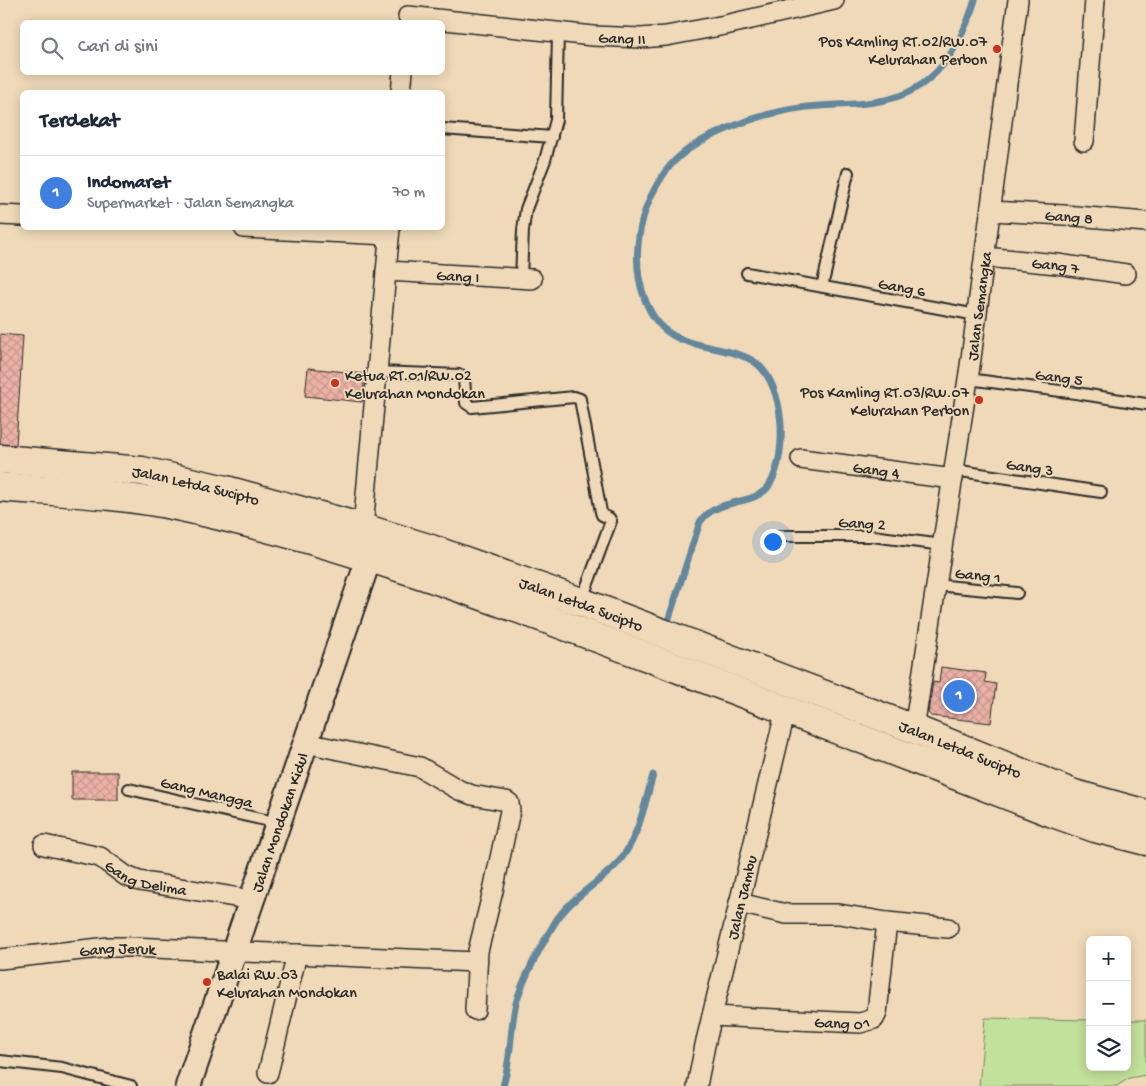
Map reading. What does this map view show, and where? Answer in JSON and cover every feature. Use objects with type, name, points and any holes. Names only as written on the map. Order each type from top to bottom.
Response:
[{"type":"main road","name":"Jalan Letda Sucipto","points":[[0,459],[133,470],[226,490],[363,528],[449,556],[592,607],[923,733],[1074,794],[1146,814]]},
{"type":"main road","points":[[186,508],[190,482]]},
{"type":"main road","name":"Jalan Letda Sucipto","points":[[0,487],[129,498],[186,508],[369,558],[593,636],[1053,813],[1095,828],[1146,841]]},
{"type":"main road","points":[[592,607],[593,636]]},
{"type":"main road","points":[[922,762],[923,733]]},
{"type":"street","name":"Gang II","points":[[408,13],[558,33],[621,38],[666,36],[726,25],[834,0]]},
{"type":"street","name":"Jalan Semangka","points":[[923,733],[936,585],[977,315],[1018,0]]},
{"type":"street","points":[[1084,141],[1096,0]]},
{"type":"street","points":[[401,90],[403,75]]},
{"type":"street","name":"Gang 8","points":[[991,211],[1072,215],[1146,222]]},
{"type":"street","points":[[0,215],[20,216]]},
{"type":"street","points":[[341,230],[389,231],[363,528]]},
{"type":"street","name":"Gang 7","points":[[985,257],[1057,264],[1126,274]]},
{"type":"street","name":"Gang I","points":[[386,271],[527,278]]},
{"type":"street","name":"Gang 4","points":[[801,459],[954,474]]},
{"type":"street","name":"Jalan Mondokan Kidul","points":[[188,1086],[369,558]]},
{"type":"street","name":"Jalan Jambu","points":[[697,1086],[712,1016],[786,710]]},
{"type":"street","points":[[306,743],[420,767],[459,790],[472,795],[509,803],[510,811],[477,962],[475,1010]]},
{"type":"street","name":"Gang Delima","points":[[44,845],[100,857],[126,876],[139,881],[252,900]]},
{"type":"street","points":[[739,903],[786,914],[830,913],[887,922],[948,928]]},
{"type":"street","name":"Gang 01","points":[[712,1016],[860,1023],[874,1019],[877,1013],[887,922]]},
{"type":"street","name":"Gang Jeruk","points":[[0,959],[109,947],[477,962]]},
{"type":"street","points":[[268,1073],[297,954]]},
{"type":"lane","points":[[527,278],[522,230],[525,214],[552,137],[558,105],[558,33]]},
{"type":"lane","points":[[445,129],[552,137]]},
{"type":"lane","points":[[822,287],[848,173]]},
{"type":"lane","name":"Gang 6","points":[[747,273],[977,315]]},
{"type":"lane","points":[[377,372],[461,375],[464,379],[466,403],[472,407],[574,397],[580,399],[601,512],[602,515],[611,521],[592,607]]},
{"type":"lane","name":"Gang 5","points":[[968,379],[1146,404]]},
{"type":"lane","name":"Gang 3","points":[[954,474],[1101,492]]},
{"type":"lane","name":"Gang 2","points":[[780,536],[872,536],[943,545]]},
{"type":"lane","name":"Gang 1","points":[[936,585],[1017,593]]},
{"type":"lane","name":"Gang Mangga","points":[[129,789],[278,824]]},
{"type":"lane","points":[[0,1061],[62,1068],[130,1086]]},
{"type":"green space","points":[[985,1018],[1086,1020],[1086,1071],[1131,1071],[1131,1020],[1146,1020],[1146,1075],[1129,1078],[1117,1086],[979,1086]]},
{"type":"building","points":[[0,334],[23,336],[16,445],[0,444]]},
{"type":"building","points":[[308,368],[365,374],[362,402],[305,396]]},
{"type":"building","points":[[941,667],[986,673],[985,682],[996,684],[991,723],[931,716],[928,713],[933,682],[939,683]]},
{"type":"building","points":[[72,772],[118,772],[118,800],[72,800]]},
{"type":"waterway","points":[[669,618],[700,522],[717,508],[756,496],[770,484],[776,471],[779,456],[781,421],[773,387],[766,373],[756,363],[740,355],[678,338],[657,322],[650,311],[644,298],[638,271],[638,245],[645,211],[652,195],[665,172],[678,157],[702,140],[730,127],[762,116],[796,109],[880,101],[899,96],[916,88],[930,78],[953,51],[962,35],[975,0]]},
{"type":"waterway","points":[[503,1086],[508,1066],[515,1007],[532,964],[560,915],[615,866],[623,856],[635,835],[653,775]]},
{"type":"place","name":"Pos Kamling RT.02/RW.07 Kelurahan Perbon","points":[[997,49]]},
{"type":"place","name":"Ketua RT.01/RW.02 Kelurahan Mondokan","points":[[335,383]]},
{"type":"place","name":"Pos Kamling RT.03/RW.07 Kelurahan Perbon","points":[[979,400]]},
{"type":"place","name":"Indomaret","points":[[959,696]]},
{"type":"place","name":"Balai RW.03 Kelurahan Mondokan","points":[[207,982]]}]
